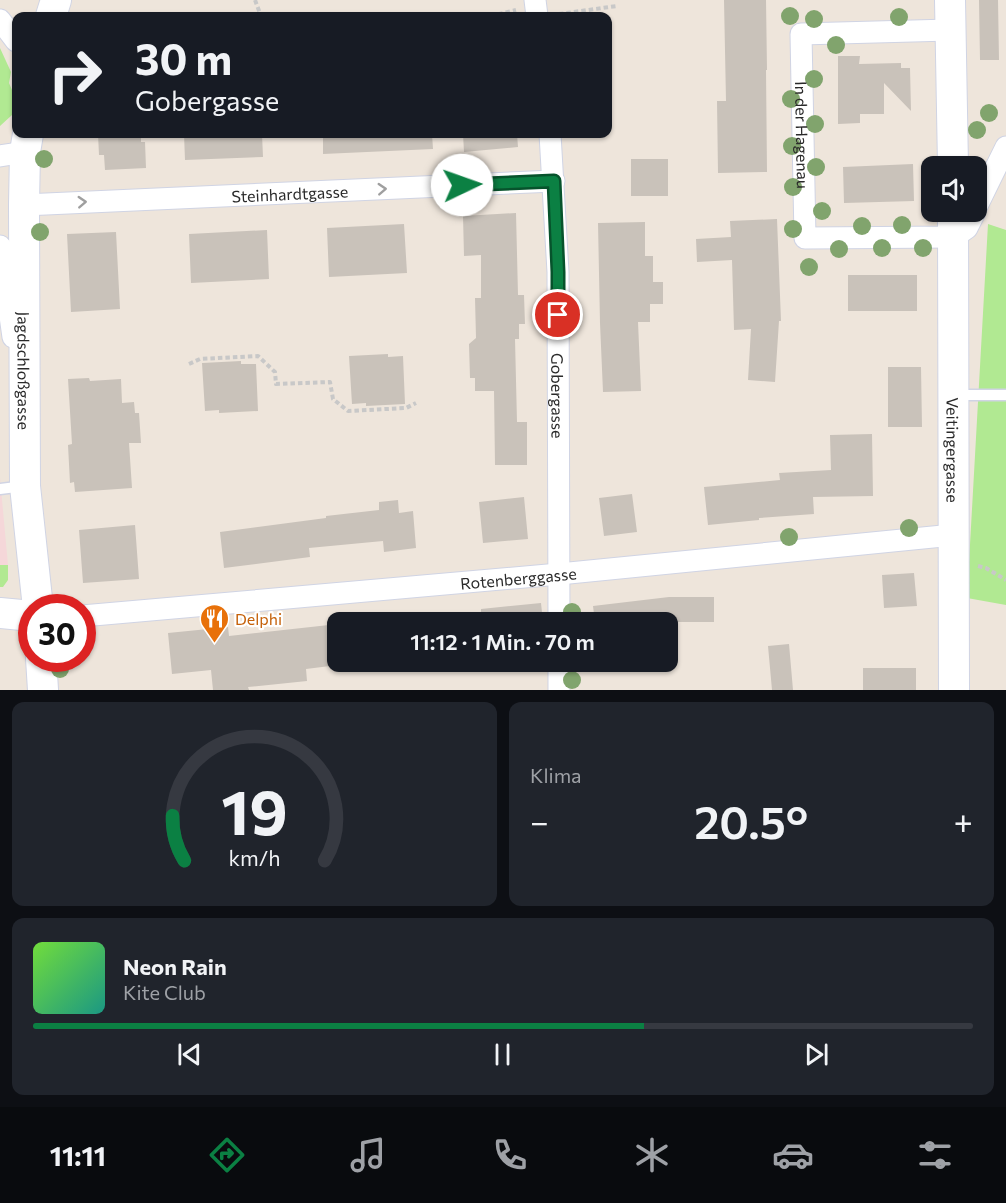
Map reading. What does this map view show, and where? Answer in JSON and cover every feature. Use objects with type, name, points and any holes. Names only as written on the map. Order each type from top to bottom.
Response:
[{"type":"street","points":[[950,0],[953,156]]},
{"type":"street","points":[[0,20],[12,36]]},
{"type":"street","name":"In der Hagenau","points":[[950,30],[801,34],[805,238],[954,224]]},
{"type":"street","name":"Gobergasse","points":[[550,138],[558,272],[559,612]]},
{"type":"street","name":"Jagdschloßgasse","points":[[18,147],[24,205],[25,413],[13,487],[35,594]]},
{"type":"street","points":[[987,187],[1006,147]]},
{"type":"street","name":"Steinhardtgasse","points":[[24,205],[554,181]]},
{"type":"street","points":[[954,224],[967,228],[970,222]]},
{"type":"street","name":"Veitingergasse","points":[[954,224],[954,690]]},
{"type":"street","points":[[0,246],[25,413]]},
{"type":"street","name":"Rotenberggasse","points":[[96,615],[559,574],[953,535]]},
{"type":"street","points":[[0,613],[18,615]]},
{"type":"street","points":[[42,672],[43,690]]},
{"type":"street","points":[[559,672],[559,690]]},
{"type":"lane","points":[[954,395],[1006,395]]},
{"type":"path","points":[[521,12],[617,6]]},
{"type":"path","points":[[189,364],[200,359],[258,356],[275,372],[276,384],[330,382],[333,399],[348,411],[406,408],[416,403]]},
{"type":"path","points":[[972,564],[986,568],[1006,580]]},
{"type":"shaded area","points":[[0,478],[8,565],[0,565]]},
{"type":"green space","points":[[0,48],[11,72],[9,83],[12,90],[12,115],[0,126]]},
{"type":"green space","points":[[988,224],[1006,230],[1006,605],[967,598]]},
{"type":"green space","points":[[0,565],[8,565],[8,580],[3,587],[0,587]]},
{"type":"building","points":[[724,0],[766,0],[767,172],[718,173],[717,101],[726,101]]},
{"type":"building","points":[[979,0],[998,0],[999,60],[980,60]]},
{"type":"building","points":[[838,56],[860,56],[859,64],[901,63],[901,68],[910,68],[911,111],[884,83],[884,114],[860,114],[860,123],[838,124]]},
{"type":"building","points":[[98,138],[141,138],[141,142],[145,142],[146,168],[105,170],[104,155],[99,155]]},
{"type":"building","points":[[184,138],[262,138],[263,157],[185,160]]},
{"type":"building","points":[[323,138],[432,138],[433,149],[323,154]]},
{"type":"building","points":[[463,138],[517,138],[518,147],[464,152]]},
{"type":"building","points":[[631,159],[668,159],[668,196],[631,196]]},
{"type":"building","points":[[913,164],[914,201],[844,203],[843,167]]},
{"type":"building","points":[[516,213],[518,295],[524,295],[525,324],[519,324],[519,339],[515,339],[517,422],[527,422],[527,465],[495,465],[494,391],[475,391],[475,378],[470,378],[469,344],[476,338],[475,298],[481,298],[481,255],[464,256],[463,216]]},
{"type":"building","points":[[777,219],[781,321],[779,321],[775,382],[748,380],[751,329],[734,330],[732,260],[697,262],[696,239],[731,237],[730,221]]},
{"type":"building","points":[[645,222],[645,256],[653,256],[653,282],[663,282],[663,304],[650,304],[650,322],[638,322],[641,391],[603,392],[598,223]]},
{"type":"building","points":[[404,224],[407,273],[329,277],[327,228]]},
{"type":"building","points":[[267,230],[269,279],[191,283],[189,234]]},
{"type":"building","points":[[116,232],[120,309],[71,312],[67,234]]},
{"type":"building","points":[[848,275],[917,275],[917,311],[848,311]]},
{"type":"building","points":[[388,354],[388,357],[403,356],[405,404],[366,406],[366,403],[352,404],[349,356]]},
{"type":"building","points":[[241,361],[241,364],[256,364],[258,411],[219,413],[219,410],[205,411],[202,363]]},
{"type":"building","points":[[888,367],[921,367],[922,427],[888,427]]},
{"type":"building","points":[[89,378],[90,381],[121,379],[122,403],[134,402],[135,413],[139,413],[141,443],[129,443],[132,488],[75,492],[74,482],[70,483],[68,445],[72,444],[68,379]]},
{"type":"building","points":[[872,434],[873,496],[813,497],[814,514],[708,525],[704,487],[780,480],[779,473],[831,470],[830,435]]},
{"type":"building","points":[[632,494],[637,532],[604,536],[599,498]]},
{"type":"building","points":[[524,497],[528,539],[483,543],[479,502]]},
{"type":"building","points":[[398,500],[399,513],[413,511],[416,548],[384,552],[383,541],[309,548],[310,557],[224,568],[220,532],[379,510],[379,502]]},
{"type":"building","points":[[135,525],[139,579],[83,583],[79,530]]},
{"type":"building","points":[[914,573],[917,606],[884,608],[882,575]]},
{"type":"building","points":[[669,597],[714,597],[714,622],[678,622],[678,612],[594,612],[593,606]]},
{"type":"building","points":[[541,603],[542,612],[481,612],[481,609]]},
{"type":"building","points":[[327,625],[327,666],[306,669],[307,681],[248,687],[249,690],[213,690],[211,670],[172,674],[168,633],[228,627],[229,636]]},
{"type":"building","points":[[789,644],[793,690],[772,690],[768,646]]},
{"type":"building","points":[[863,668],[916,668],[916,690],[863,690]]},
{"type":"place","name":"Delphi","points":[[214,644]]},
{"type":"route","points":[[462,185],[554,181],[558,315]]}]
